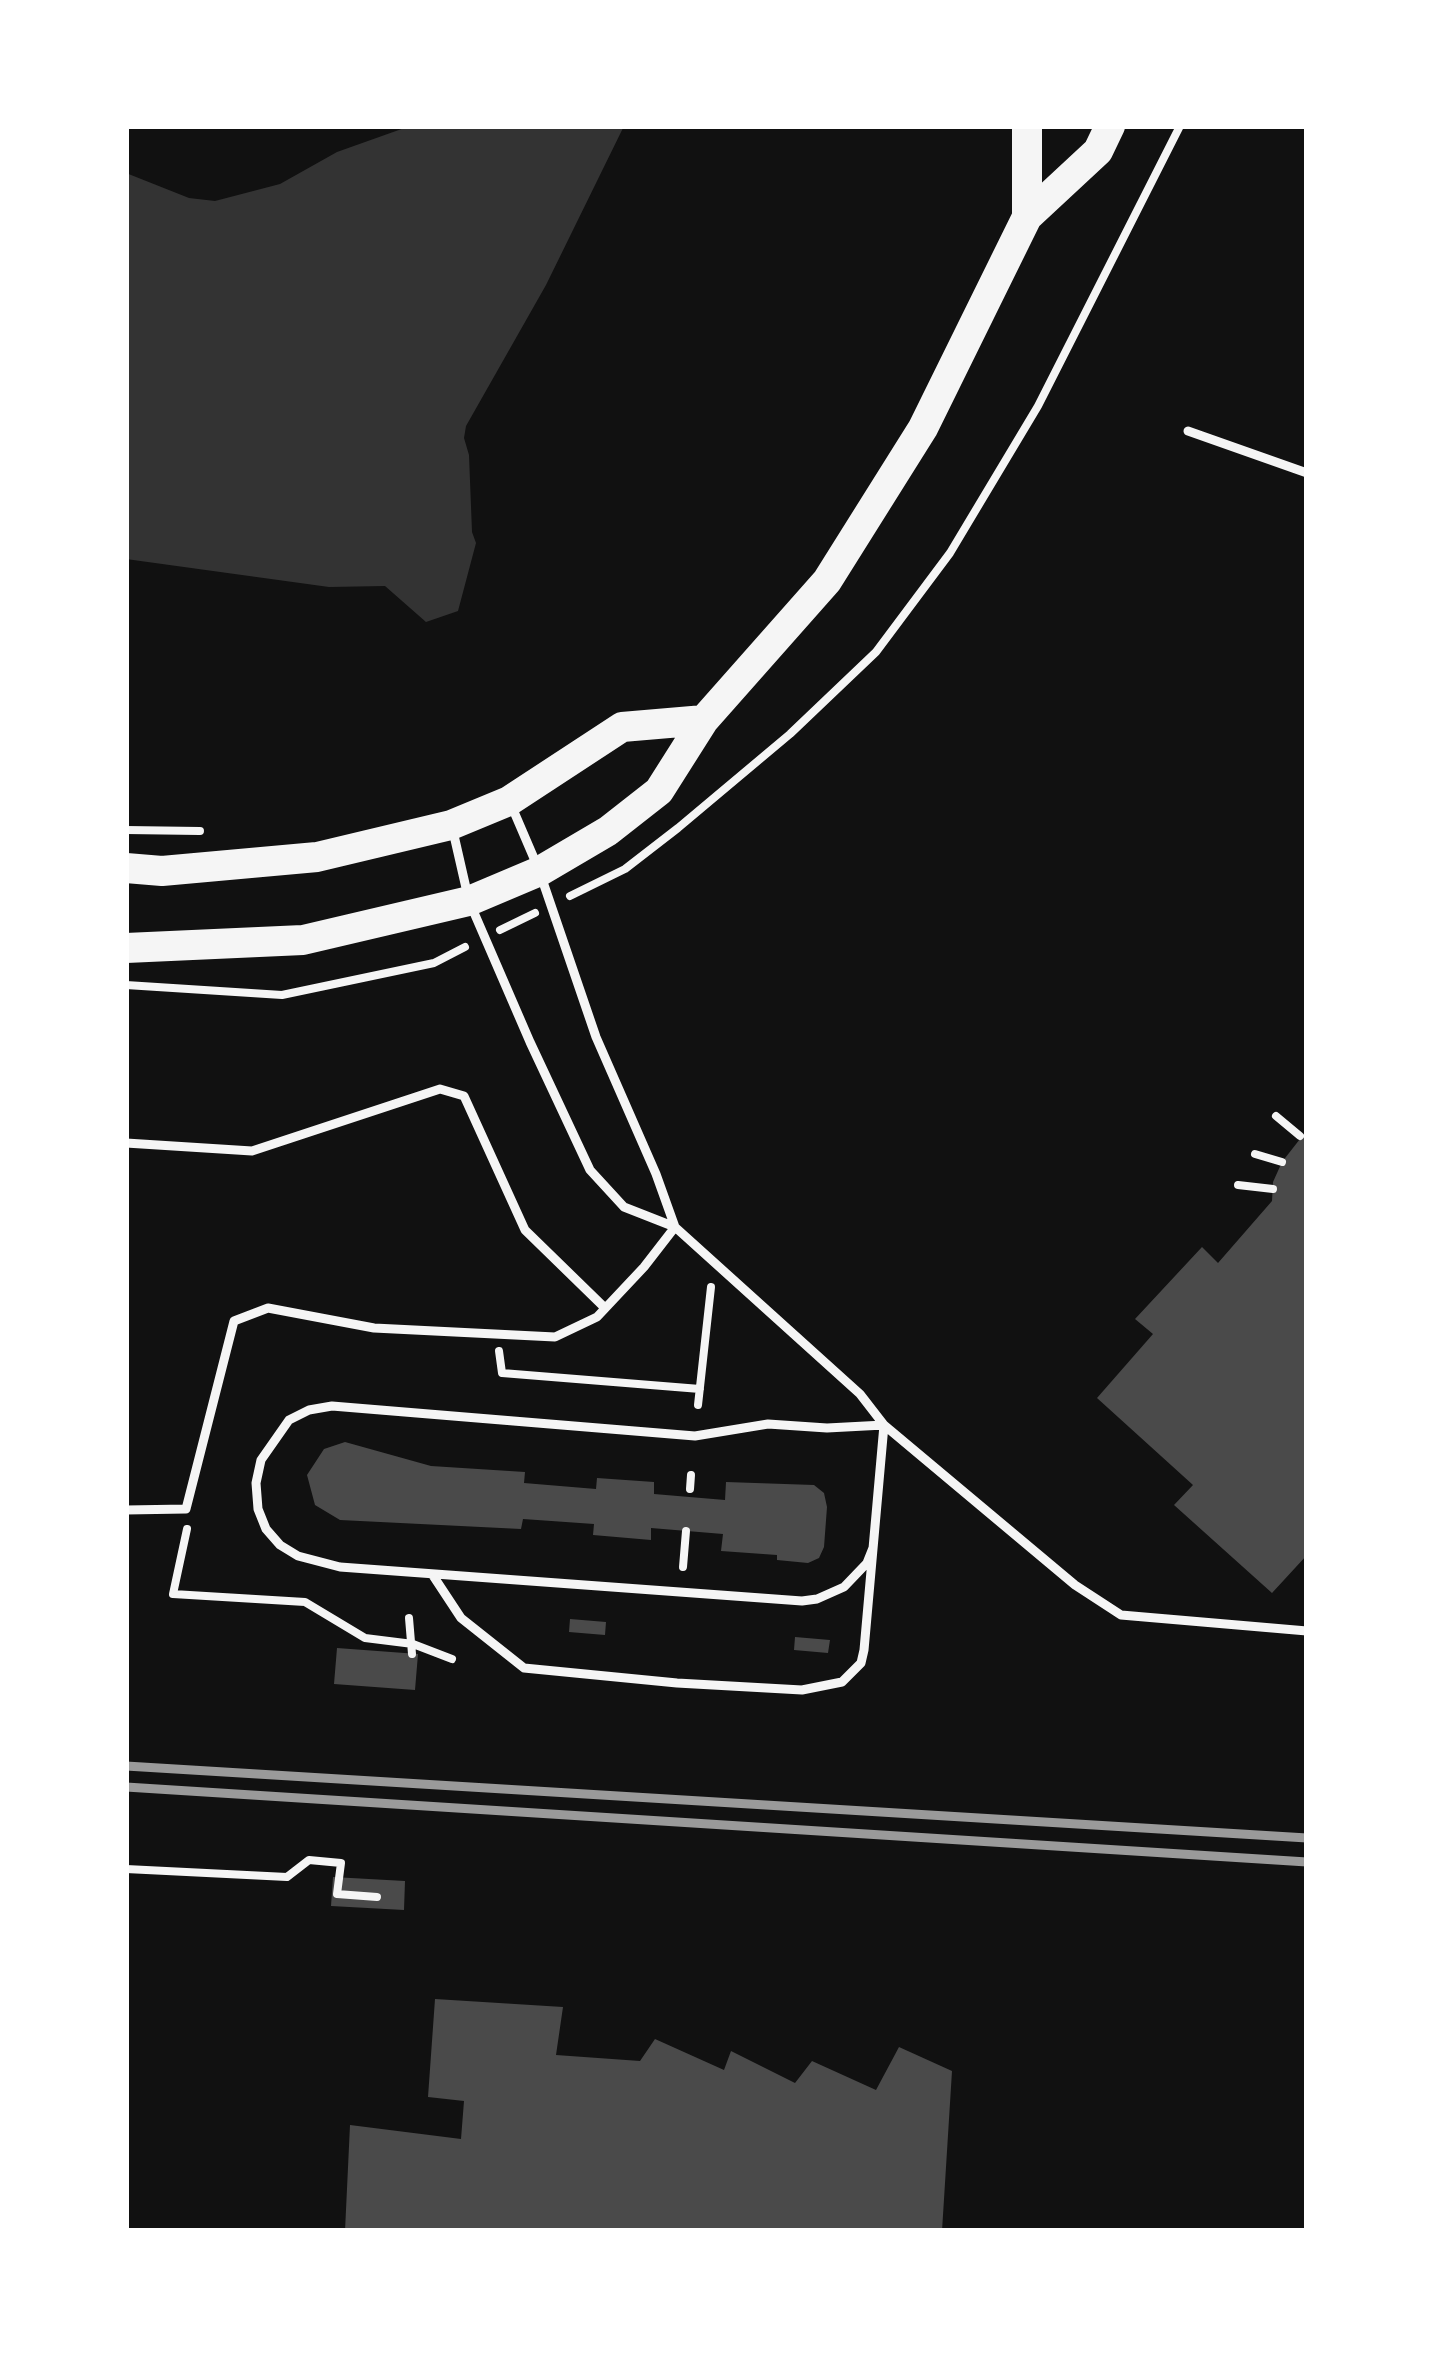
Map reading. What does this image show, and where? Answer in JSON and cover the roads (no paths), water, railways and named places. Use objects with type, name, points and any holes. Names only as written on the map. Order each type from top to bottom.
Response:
[{"type":"main road","points":[[1028,126],[1028,218]]},
{"type":"main road","points":[[126,948],[303,940],[469,901],[540,872],[608,831],[658,791],[704,720],[827,581],[923,428],[1028,218],[1098,151],[1110,126]]},
{"type":"main road","points":[[126,868],[162,872],[317,856],[451,825],[509,801],[622,727],[704,720]]},
{"type":"lane","points":[[1188,431],[1307,473]]},
{"type":"lane","points":[[509,801],[540,872],[596,1037],[675,1227]]},
{"type":"lane","points":[[451,825],[469,901],[590,1170],[624,1207],[675,1227],[860,1394],[884,1425],[1075,1585],[1121,1615],[1307,1631]]},
{"type":"lane","points":[[126,1143],[252,1151],[440,1089],[464,1096],[525,1230],[605,1308]]},
{"type":"lane","points":[[126,1510],[186,1509],[234,1322],[268,1308],[374,1328],[555,1336],[597,1317],[675,1227]]},
{"type":"lane","points":[[873,1548],[857,1576],[844,1587],[817,1600],[802,1601],[320,1563],[280,1545],[266,1529],[256,1483],[261,1460],[289,1420],[332,1406],[695,1436],[768,1424],[884,1425]]},
{"type":"lane","points":[[432,1574],[461,1618],[524,1668],[802,1690],[842,1682],[861,1663],[884,1425]]},
{"type":"railway","points":[[126,1766],[1307,1838]]},
{"type":"railway","points":[[126,1787],[1307,1862]]}]
